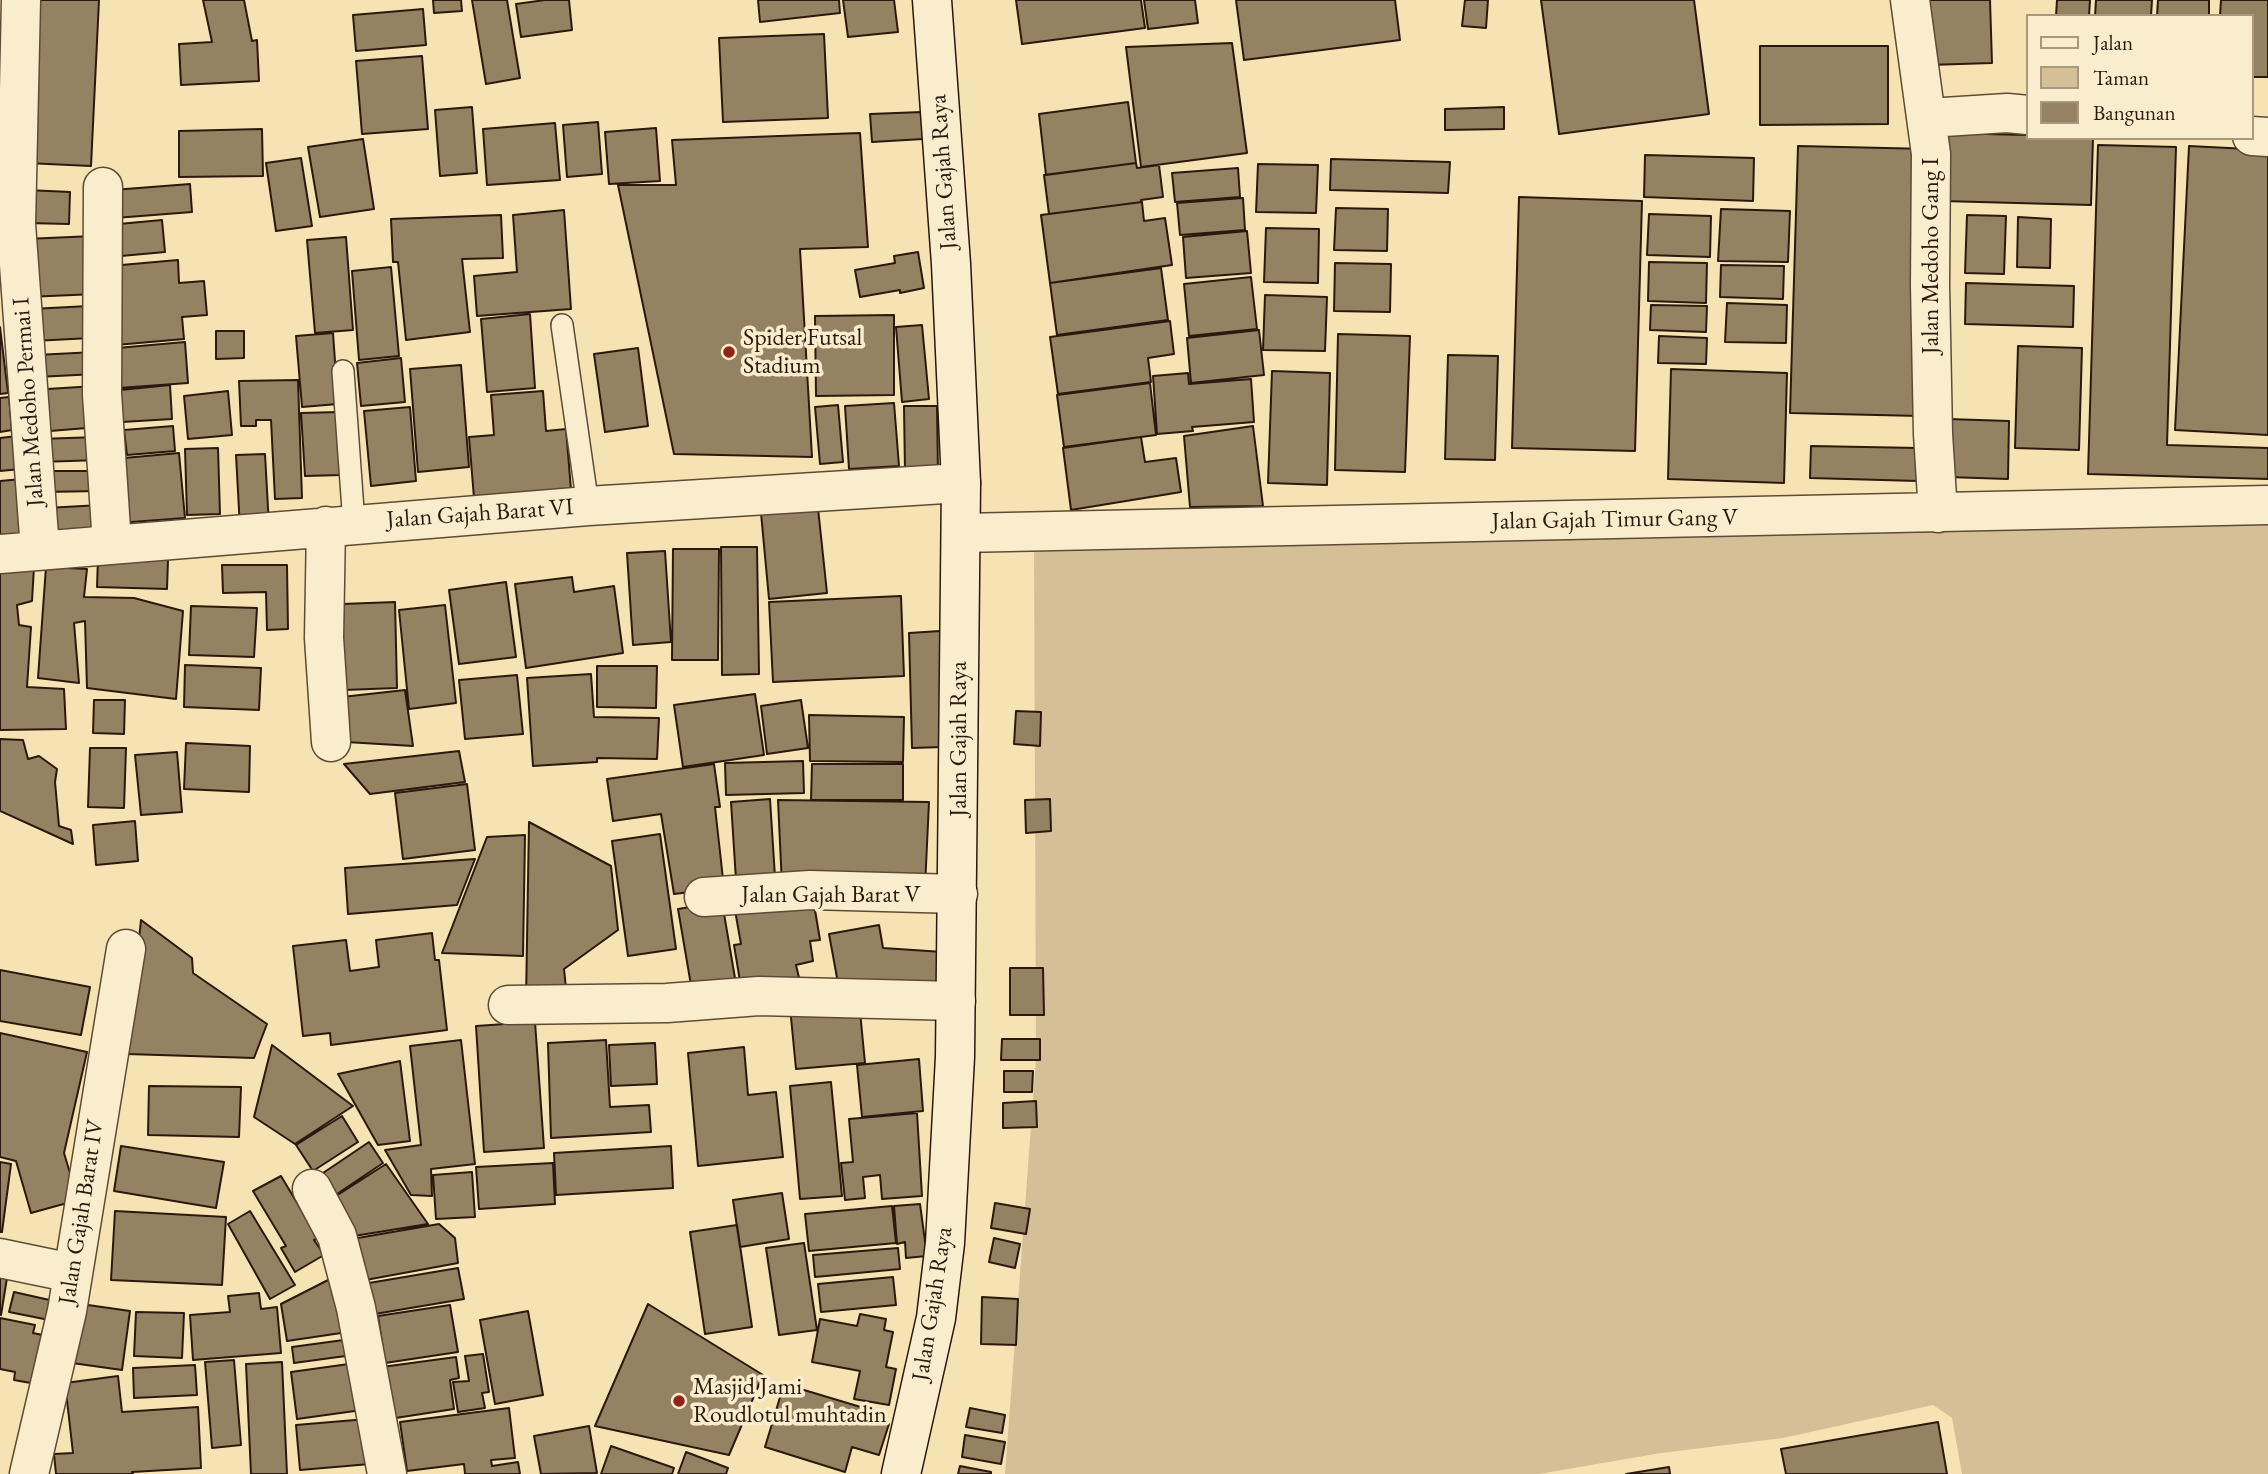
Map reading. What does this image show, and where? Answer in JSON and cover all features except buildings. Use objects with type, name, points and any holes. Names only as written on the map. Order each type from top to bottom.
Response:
[{"type":"street","name":"Jalan Medoho Permai I","points":[[21,0],[8,170],[16,224],[40,550]]},
{"type":"street","name":"Jalan Gajah Raya","points":[[901,1474],[936,1318],[945,1243],[956,1001],[961,483],[951,264],[932,0]]},
{"type":"street","name":"Jalan Medoho Gang I","points":[[1910,0],[1931,153],[1930,285],[1933,434],[1938,513]]},
{"type":"street","points":[[1928,118],[2026,114]]},
{"type":"street","points":[[103,187],[102,394],[112,544]]},
{"type":"street","name":"Jalan Gajah Barat VI","points":[[0,554],[587,506],[961,483]]},
{"type":"street","name":"Jalan Gajah Timur Gang V","points":[[961,533],[2268,505]]},
{"type":"street","points":[[331,742],[324,638],[340,525]]},
{"type":"street","name":"Jalan Gajah Barat V","points":[[704,897],[810,890],[958,894]]},
{"type":"street","name":"Jalan Gajah Barat IV","points":[[19,1472],[66,1311],[126,949]]},
{"type":"street","points":[[508,1005],[667,1003],[759,996],[956,1001]]},
{"type":"street","points":[[312,1189],[337,1236],[356,1308],[387,1474]]},
{"type":"street","points":[[0,1258],[72,1273]]},
{"type":"lane","points":[[562,325],[587,506]]},
{"type":"lane","points":[[340,525],[343,371]]},
{"type":"green space","points":[[2268,520],[2268,1474],[1962,1474],[1952,1418],[1933,1405],[1783,1438],[1661,1453],[1539,1474],[1005,1474],[1036,1059],[1034,549]]},
{"type":"place","name":"Spider Futsal Stadium","points":[[729,352]]},
{"type":"place","name":"Masjid Jami Roudlotul muhtadin","points":[[679,1401]]}]
